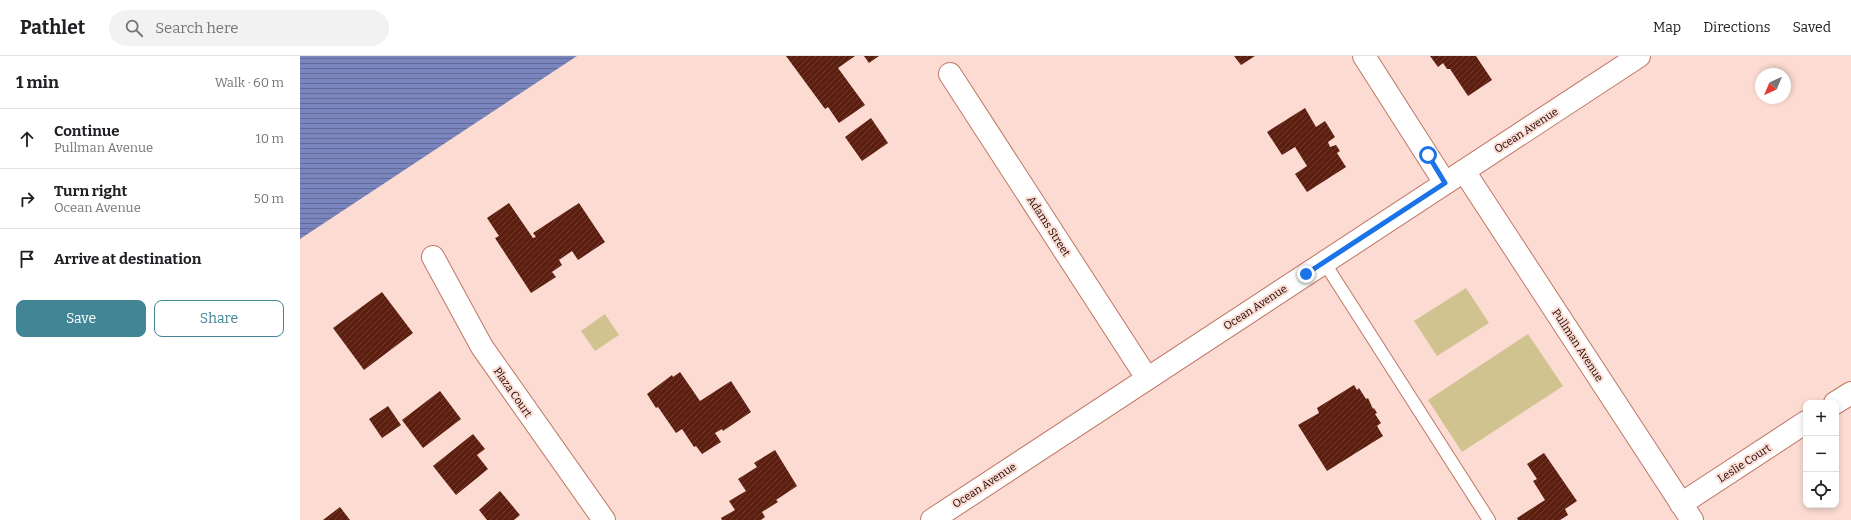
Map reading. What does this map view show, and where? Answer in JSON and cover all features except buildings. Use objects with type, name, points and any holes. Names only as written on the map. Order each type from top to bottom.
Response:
[{"type":"street","points":[[1364,56],[1445,183]]},
{"type":"street","name":"Ocean Avenue","points":[[932,520],[1639,56]]},
{"type":"street","name":"Adams Street","points":[[950,74],[1147,378]]},
{"type":"street","name":"Pullman Avenue","points":[[1464,171],[1686,512]]},
{"type":"street","name":"Plaza Court","points":[[433,257],[482,346],[604,520]]},
{"type":"street","points":[[1839,400],[1851,392]]},
{"type":"street","name":"Leslie Court","points":[[1686,512],[1803,424]]},
{"type":"lane","points":[[1324,262],[1489,520]]},
{"type":"shaded area","points":[[1466,288],[1489,323],[1437,356],[1414,321]]},
{"type":"shaded area","points":[[605,314],[619,335],[595,351],[581,331]]},
{"type":"shaded area","points":[[1528,334],[1563,386],[1462,452],[1428,400]]},
{"type":"water","points":[[300,56],[577,56],[300,239]]},
{"type":"route","points":[[1306,274],[1445,183],[1428,155]]}]
